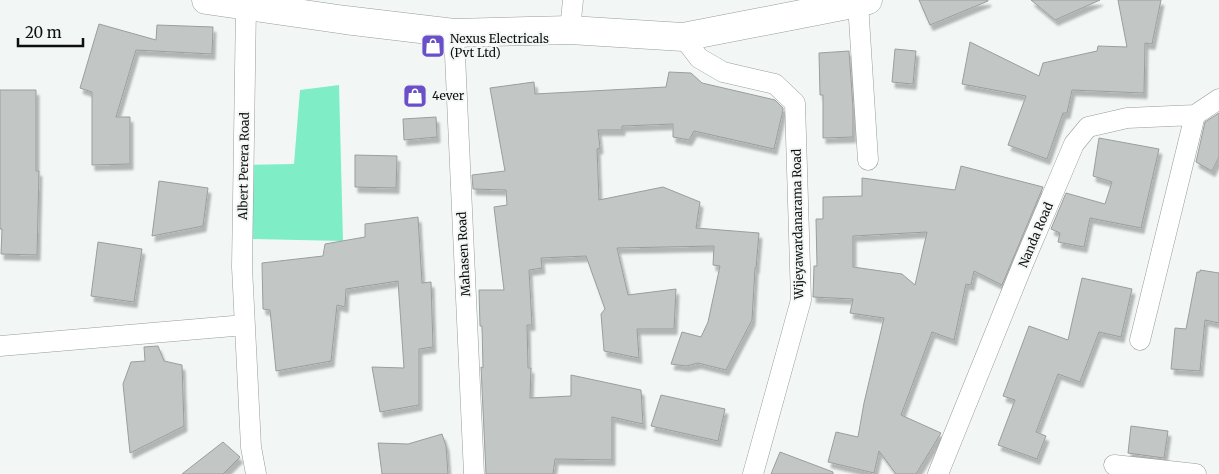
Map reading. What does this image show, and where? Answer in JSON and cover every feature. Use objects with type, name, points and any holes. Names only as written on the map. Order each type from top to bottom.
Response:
[{"type":"main road","points":[[206,0],[454,33],[570,30],[683,37],[863,2]]},
{"type":"street","points":[[570,30],[573,0]]},
{"type":"street","points":[[863,2],[868,160]]},
{"type":"street","name":"Albert Perera Road","points":[[246,6],[242,267],[251,447],[256,474]]},
{"type":"street","name":"Mahasen Road","points":[[454,33],[474,474]]},
{"type":"street","name":"Wijeyawardanarama Road","points":[[683,37],[699,58],[723,72],[775,84],[795,103],[801,300],[753,474]]},
{"type":"street","points":[[1140,340],[1195,115],[1219,99]]},
{"type":"street","name":"Nanda Road","points":[[938,474],[1074,144],[1088,127],[1126,118],[1195,115]]},
{"type":"street","points":[[0,346],[245,325]]},
{"type":"street","points":[[1114,465],[1196,474]]},
{"type":"green space","points":[[339,85],[343,241],[251,239],[242,165],[294,164],[300,90]]},
{"type":"building","points":[[919,0],[988,0],[988,1],[930,25]]},
{"type":"building","points":[[1031,0],[1100,0],[1055,20]]},
{"type":"building","points":[[1118,0],[1161,0],[1152,44],[1145,43],[1144,93],[1072,90],[1067,113],[1063,113],[1047,159],[1008,145],[1026,96],[962,84],[970,42],[1039,76],[1043,63],[1097,51],[1098,46],[1127,47]]},
{"type":"building","points":[[99,24],[156,40],[157,25],[213,27],[212,54],[136,50],[116,117],[130,117],[130,164],[92,165],[92,92],[80,88]]},
{"type":"building","points":[[895,49],[916,51],[913,84],[892,82]]},
{"type":"building","points":[[849,51],[853,137],[823,138],[823,95],[820,95],[819,53]]},
{"type":"building","points":[[669,72],[691,73],[702,83],[775,100],[783,110],[774,149],[694,131],[689,140],[673,137],[673,124],[622,126],[622,130],[598,130],[600,148],[597,149],[599,200],[663,187],[700,202],[696,228],[759,233],[752,320],[726,370],[698,363],[686,366],[671,364],[682,332],[701,337],[708,322],[720,266],[713,265],[714,246],[617,248],[628,295],[676,289],[674,329],[637,329],[639,358],[604,351],[601,314],[605,309],[586,256],[541,258],[542,268],[529,270],[532,325],[527,325],[528,368],[531,368],[530,398],[571,396],[571,375],[641,390],[643,424],[612,417],[612,460],[555,459],[553,474],[486,474],[481,367],[483,368],[482,326],[480,326],[479,290],[504,290],[494,207],[507,205],[506,190],[473,189],[472,175],[505,171],[490,88],[534,82],[535,94],[666,87]]},
{"type":"building","points":[[0,90],[36,90],[36,171],[39,171],[37,255],[1,254]]},
{"type":"building","points":[[1219,113],[1219,157],[1212,171],[1196,162],[1205,122]]},
{"type":"building","points":[[436,117],[437,137],[404,140],[403,119]]},
{"type":"building","points":[[1099,138],[1159,149],[1141,228],[1090,218],[1084,247],[1058,242],[1060,233],[1051,229],[1066,193],[1105,204],[1112,182],[1093,176]]},
{"type":"building","points":[[355,155],[397,156],[396,188],[355,187]]},
{"type":"building","points":[[961,166],[1043,187],[1002,285],[974,271],[971,285],[966,284],[954,340],[932,332],[901,415],[941,433],[916,474],[896,474],[879,451],[874,473],[828,462],[836,432],[858,437],[884,318],[850,313],[853,299],[813,297],[814,266],[817,266],[816,219],[823,219],[823,197],[862,196],[862,178],[955,190]],"holes":[[[927,232],[915,285],[902,274],[853,267],[853,236]]]},
{"type":"building","points":[[159,181],[208,188],[203,226],[152,236]]},
{"type":"building","points":[[418,217],[422,283],[431,282],[433,347],[419,349],[419,405],[380,412],[372,367],[404,368],[398,281],[346,289],[345,307],[337,305],[331,361],[276,371],[270,310],[263,309],[262,263],[323,256],[325,244],[365,237],[365,224]]},
{"type":"building","points":[[98,242],[142,249],[134,302],[91,296]]},
{"type":"building","points":[[1200,270],[1219,273],[1219,323],[1205,320],[1200,371],[1171,369],[1175,328],[1186,329],[1197,272],[1200,272]]},
{"type":"building","points":[[1082,278],[1132,289],[1121,337],[1099,332],[1080,382],[1058,374],[1036,432],[1046,436],[1037,459],[998,445],[1015,400],[1003,396],[1029,326],[1068,340]]},
{"type":"building","points":[[158,346],[164,361],[182,365],[184,426],[130,453],[123,384],[131,362],[145,361],[144,347]]},
{"type":"building","points":[[661,395],[725,409],[718,441],[651,426]]},
{"type":"building","points":[[1131,426],[1168,431],[1164,458],[1128,453]]},
{"type":"building","points":[[442,434],[446,446],[448,474],[382,474],[378,443],[408,444]]},
{"type":"building","points":[[223,442],[240,457],[223,474],[182,474]]},
{"type":"building","points":[[780,452],[833,472],[833,474],[771,474]]},
{"type":"place","name":"Nexus Electricals (Pvt Ltd)","points":[[433,46]]},
{"type":"place","name":"4ever","points":[[415,96]]}]
